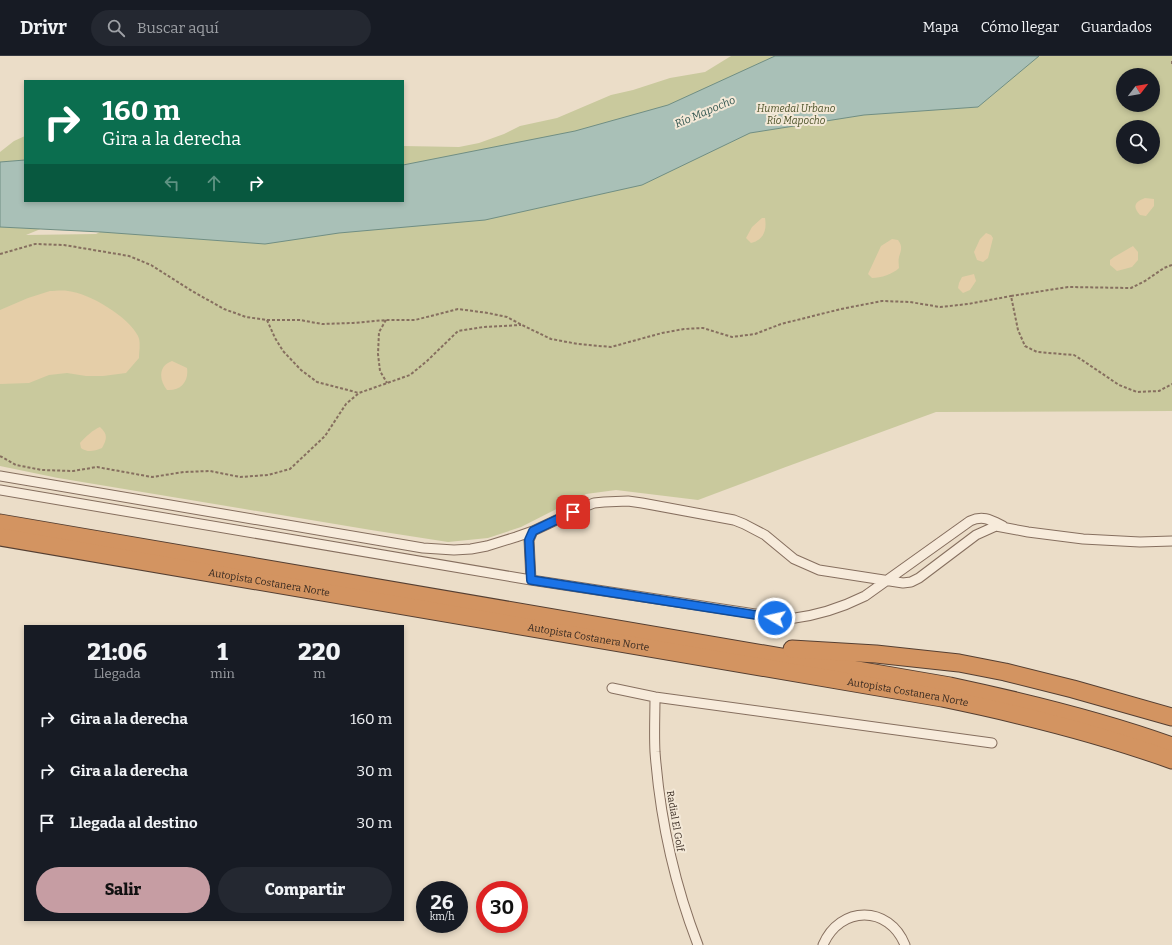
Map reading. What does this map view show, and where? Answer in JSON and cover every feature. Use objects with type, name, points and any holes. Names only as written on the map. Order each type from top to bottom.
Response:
[{"type":"highway","name":"Autopista Costanera Norte","points":[[2,526],[76,550],[942,698],[1061,726],[1118,742],[1172,760]]},
{"type":"highway","name":"Autopista Costanera Norte","points":[[2,526],[740,649],[943,685],[997,696],[1091,720],[1172,746]]},
{"type":"highway","points":[[0,544],[76,550]]},
{"type":"highway","points":[[740,649],[785,649],[876,654],[959,663],[1040,680],[1172,717]]},
{"type":"highway","points":[[1138,708],[1172,722]]},
{"type":"street","points":[[0,476],[423,548],[454,550],[471,549],[503,542],[533,531],[594,503],[614,501],[642,503],[734,520],[765,535],[794,559],[819,570],[903,583],[915,580],[976,535],[996,526],[1028,532],[1083,538],[1140,542],[1172,541]]},
{"type":"street","points":[[0,490],[531,580],[789,619],[817,614],[850,603],[865,596],[970,520],[978,518],[990,519],[1006,527]]},
{"type":"street","points":[[531,580],[529,540],[533,531]]},
{"type":"street","points":[[612,688],[655,696],[992,743]]},
{"type":"street","name":"Radial El Golf","points":[[655,696],[655,750],[657,779],[666,837],[680,894],[698,945]]},
{"type":"street","points":[[823,945],[827,936],[836,925],[848,918],[862,915],[876,916],[888,922],[898,932],[905,945]]},
{"type":"path","points":[[0,254],[35,244],[70,246],[129,256],[151,266],[224,309],[246,317],[267,320],[300,320],[322,324],[352,323],[386,320],[415,320],[458,309],[507,317],[551,339],[578,344],[611,347],[662,333],[684,329],[703,328],[732,337],[755,334],[789,322],[882,300],[910,302],[940,307],[968,304],[1068,287],[1131,288],[1164,268],[1172,265]]},
{"type":"path","points":[[1011,296],[1018,330],[1026,346],[1037,352],[1074,355],[1119,385],[1138,392],[1159,391],[1172,384]]},
{"type":"path","points":[[267,320],[283,351],[301,370],[316,382],[359,393]]},
{"type":"path","points":[[386,320],[379,332],[378,354],[380,370],[387,383]]},
{"type":"path","points":[[0,456],[16,465],[42,470],[74,472],[97,467],[152,477],[184,472],[210,472],[240,477],[268,475],[290,468],[307,453],[324,436],[346,404],[359,393],[410,374],[427,361],[458,331],[484,326],[522,325]]},
{"type":"green space","name":"Humedal Urbano Río Mapocho","points":[[731,56],[1172,56],[1172,411],[936,412],[698,500],[616,490],[586,494],[521,527],[488,538],[448,542],[58,478],[0,466],[0,152],[14,141],[24,136],[24,202],[404,202],[404,146],[459,147],[479,143],[504,134],[520,126],[557,118],[611,95],[633,90],[670,78],[705,72]],"holes":[[[90,227],[100,232],[96,234],[26,235],[43,228]]]},
{"type":"sand","points":[[1145,198],[1154,199],[1154,206],[1146,216],[1140,215],[1135,207],[1139,201]]},
{"type":"sand","points":[[762,218],[765,218],[766,222],[764,234],[759,240],[751,243],[746,238],[752,227]]},
{"type":"sand","points":[[986,233],[991,235],[993,238],[988,258],[983,262],[977,260],[974,252],[980,239]]},
{"type":"sand","points":[[892,239],[900,242],[901,250],[899,268],[887,275],[872,278],[868,274],[881,246]]},
{"type":"sand","points":[[1133,246],[1138,252],[1138,260],[1132,267],[1117,271],[1110,265],[1110,260]]},
{"type":"sand","points":[[974,274],[976,281],[970,290],[963,293],[958,288],[962,277]]},
{"type":"sand","points":[[50,291],[68,291],[87,296],[108,307],[126,321],[138,336],[140,344],[139,358],[126,373],[103,376],[86,376],[67,373],[49,375],[29,383],[0,384],[0,310],[28,298]]},
{"type":"sand","points":[[172,361],[187,368],[187,377],[180,387],[167,390],[162,382],[161,374],[164,366]]},
{"type":"sand","points":[[100,427],[106,437],[102,448],[86,451],[81,448],[80,443]]},
{"type":"water","name":"Río Mapocho","points":[[775,56],[1039,56],[978,107],[864,115],[750,133],[642,185],[485,220],[339,233],[265,244],[101,232],[0,227],[0,162],[24,160],[24,202],[404,202],[404,165],[575,131],[668,105]]},
{"type":"route","points":[[573,512],[533,531],[529,540],[531,580],[775,618]]}]
